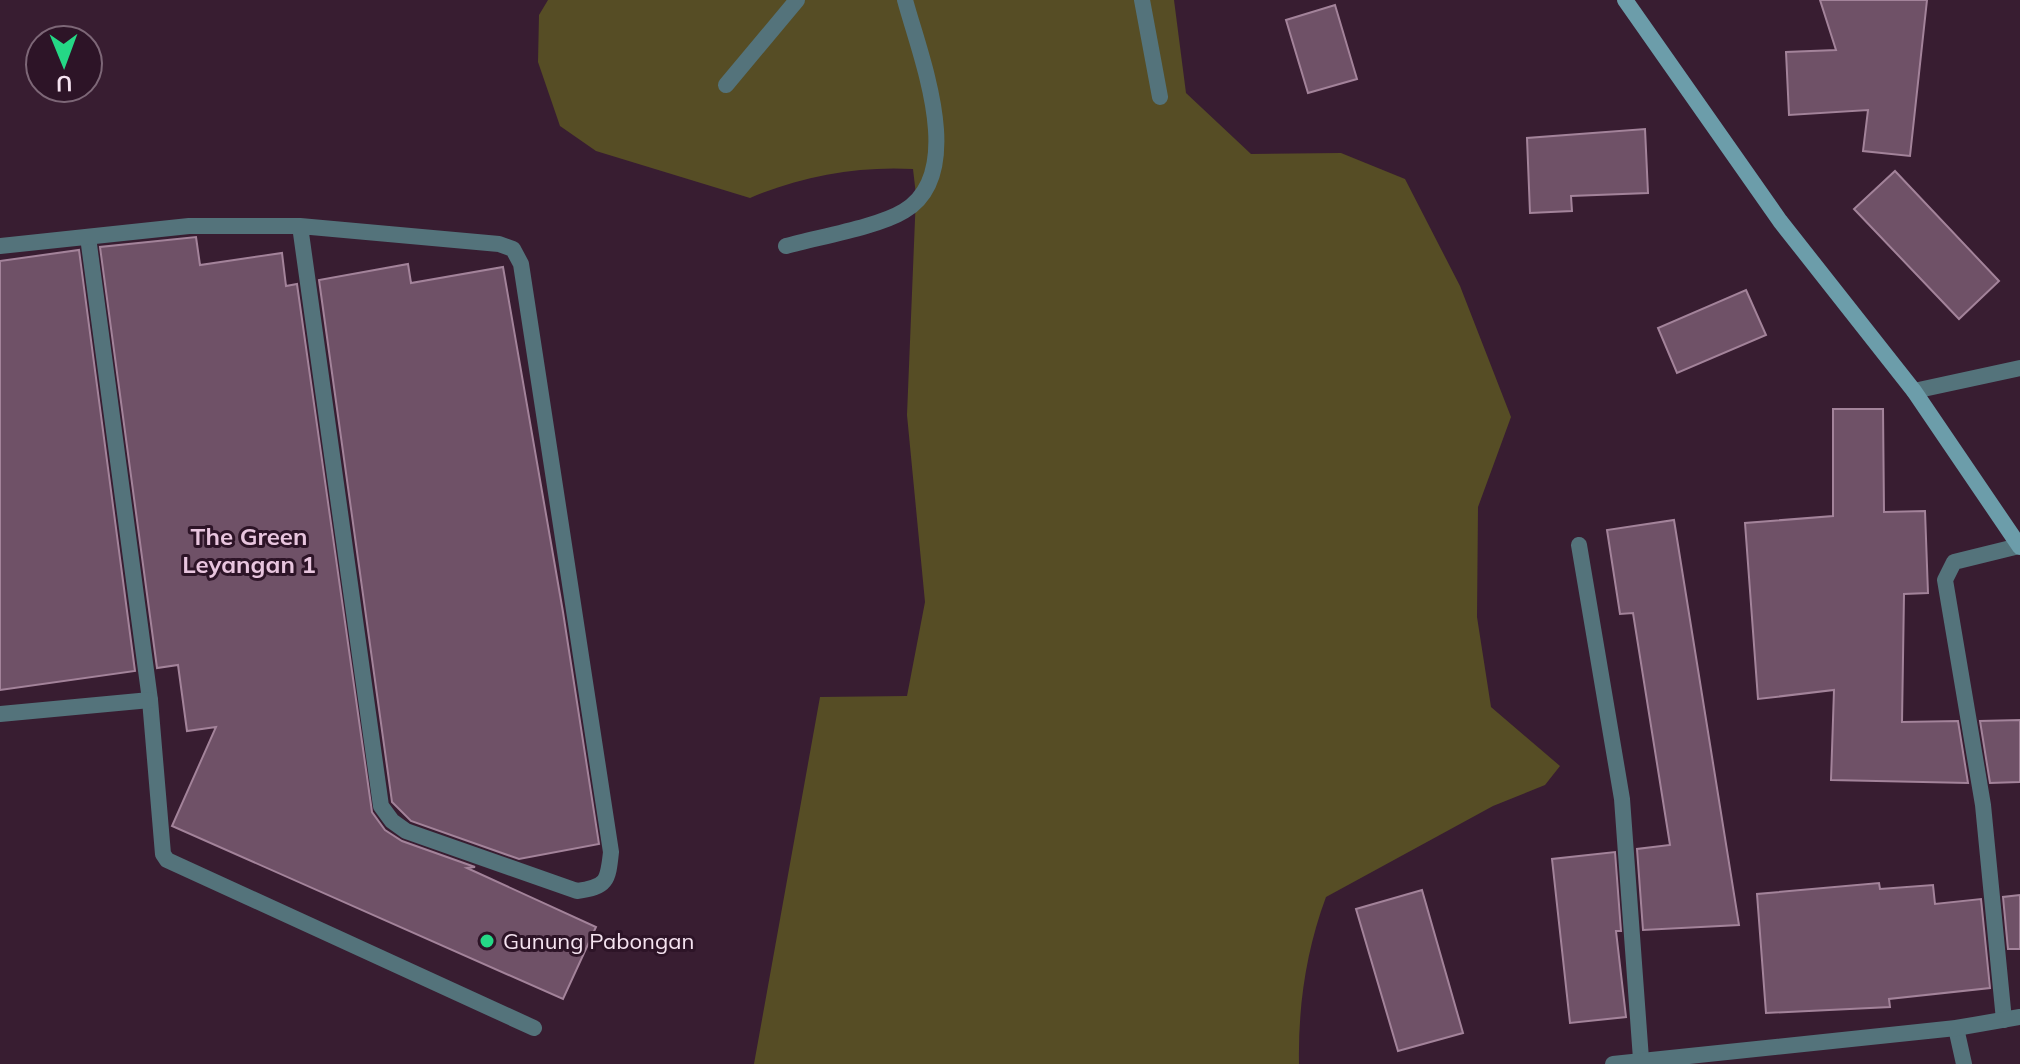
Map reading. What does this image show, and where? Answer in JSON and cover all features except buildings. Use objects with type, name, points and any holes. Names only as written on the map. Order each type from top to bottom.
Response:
[{"type":"street","points":[[726,85],[797,0]]},
{"type":"street","points":[[786,246],[901,213],[922,199],[931,184],[935,162],[932,98],[905,0]]},
{"type":"street","points":[[1142,0],[1160,97]]},
{"type":"street","points":[[1613,1064],[1956,1028],[2012,1018],[1983,805],[1945,580],[1954,562],[2019,546],[1914,391],[1780,221],[1625,0]]},
{"type":"street","points":[[0,246],[189,226],[300,226],[499,244],[519,255],[611,852],[609,876],[597,888],[577,891],[406,831],[386,815],[381,806],[300,226]]},
{"type":"street","points":[[88,237],[150,700],[161,847],[167,860],[534,1028]]},
{"type":"street","points":[[1914,391],[2020,368]]},
{"type":"street","points":[[1579,545],[1622,799],[1641,1059]]},
{"type":"street","points":[[0,714],[150,700]]},
{"type":"street","points":[[1956,1028],[1964,1064]]},
{"type":"shaded area","points":[[548,0],[1174,0],[1186,93],[1251,154],[1341,153],[1405,179],[1460,286],[1511,417],[1478,507],[1477,617],[1491,707],[1560,766],[1545,785],[1493,806],[1326,897],[1313,938],[1305,979],[1299,1064],[754,1064],[820,697],[907,696],[925,602],[907,415],[916,195],[913,169],[872,169],[830,174],[750,198],[596,151],[560,126],[538,62],[539,15]]},
{"type":"place","name":"Gunung Pabongan","points":[[487,941]]},
{"type":"district","name":"The Green Leyangan 1","points":[[249,551]]}]
